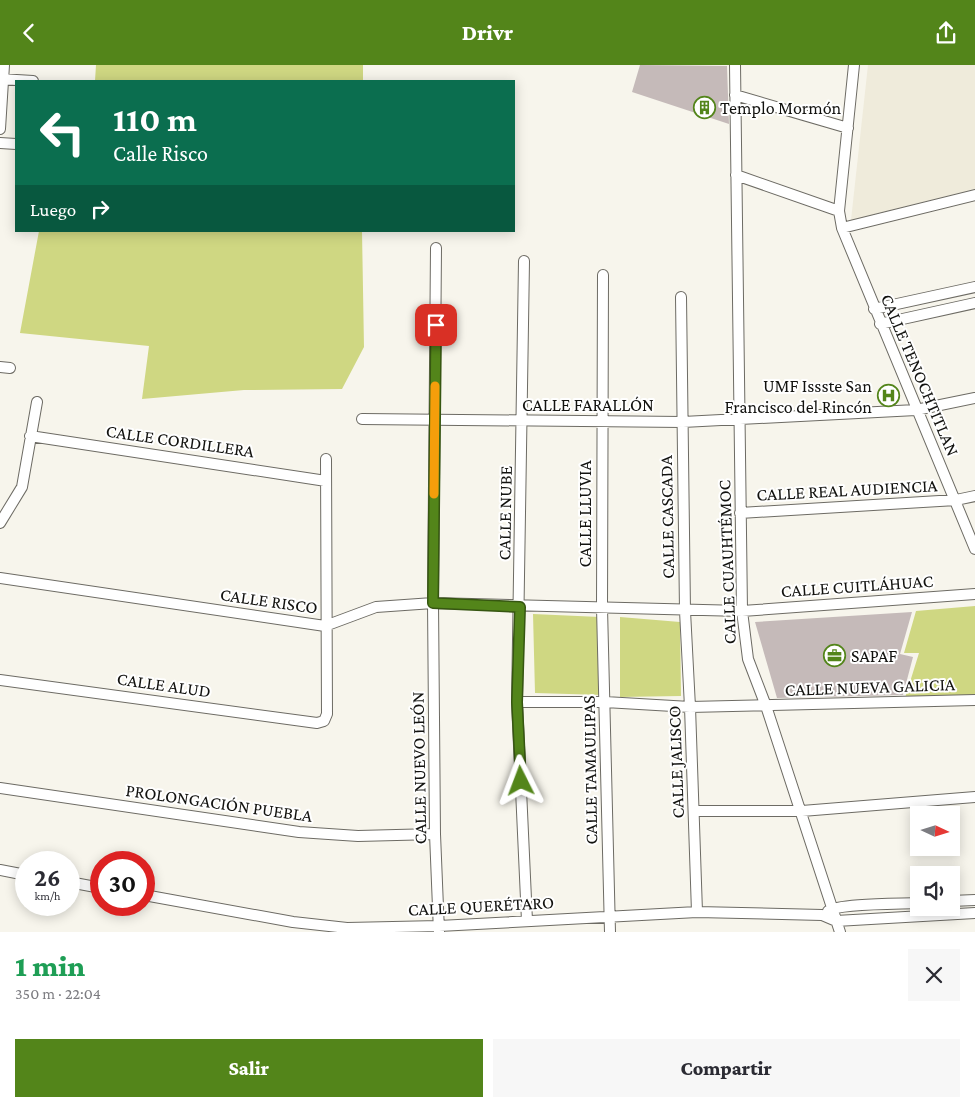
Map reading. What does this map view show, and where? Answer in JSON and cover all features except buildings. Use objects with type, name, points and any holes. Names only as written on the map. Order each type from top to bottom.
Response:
[{"type":"street","points":[[0,129],[1,79],[4,65]]},
{"type":"street","name":"CALLE CUAUHTÉMOC","points":[[735,65],[742,611],[748,659],[802,811],[840,932]]},
{"type":"street","name":"CALLE TENOCHTITLAN","points":[[854,65],[839,211],[842,228],[880,324],[956,500],[975,549]]},
{"type":"street","points":[[1,79],[17,80]]},
{"type":"street","points":[[735,95],[848,128]]},
{"type":"street","points":[[0,143],[15,144]]},
{"type":"street","points":[[736,175],[839,211]]},
{"type":"street","points":[[842,228],[975,195]]},
{"type":"street","name":"CALLE NUEVO LEÓN","points":[[436,248],[433,603],[435,834],[439,929]]},
{"type":"street","name":"CALLE NUBE","points":[[524,261],[523,420],[517,702],[527,921]]},
{"type":"street","name":"CALLE LLUVIA","points":[[602,608],[601,420],[603,275]]},
{"type":"street","points":[[874,309],[975,287]]},
{"type":"street","name":"CALLE CASCADA","points":[[681,297],[684,611]]},
{"type":"street","points":[[880,324],[975,303]]},
{"type":"street","name":"CALLE FARALLÓN","points":[[362,419],[682,422],[916,410],[975,398]]},
{"type":"street","points":[[0,523],[22,487],[37,402]]},
{"type":"street","name":"CALLE CORDILLERA","points":[[30,436],[326,481]]},
{"type":"street","points":[[325,626],[326,459]]},
{"type":"street","name":"CALLE REAL AUDIENCIA","points":[[740,513],[956,500],[975,496]]},
{"type":"street","name":"CALLE RISCO","points":[[0,578],[325,626],[376,607],[433,603],[520,607],[742,611]]},
{"type":"street","name":"CALLE CUITLÁHUAC","points":[[742,611],[975,594]]},
{"type":"street","name":"CALLE TAMAULIPAS","points":[[602,608],[610,932]]},
{"type":"street","name":"CALLE JALISCO","points":[[684,611],[690,707],[697,912]]},
{"type":"street","name":"CALLE ALUD","points":[[0,680],[317,723],[324,721],[327,714],[325,626]]},
{"type":"street","name":"CALLE NUEVA GALICIA","points":[[517,702],[605,702],[690,707],[975,700]]},
{"type":"street","name":"PROLONGACIÓN PUEBLA","points":[[0,788],[299,832],[358,837],[435,834]]},
{"type":"street","points":[[694,811],[802,811],[975,797]]},
{"type":"street","points":[[0,870],[15,873]]},
{"type":"street","name":"CALLE QUERÉTARO","points":[[155,897],[293,921],[347,928],[439,929],[527,921],[697,912],[822,915],[836,921]]},
{"type":"street","points":[[960,901],[975,900]]},
{"type":"street","points":[[822,915],[832,908],[910,904]]},
{"type":"street","points":[[836,921],[975,913]]},
{"type":"shaded area","points":[[868,65],[975,65],[975,189],[851,220]]},
{"type":"green space","points":[[96,65],[363,65],[363,80],[95,80]]},
{"type":"green space","points":[[39,232],[362,232],[364,347],[342,389],[244,390],[142,399],[149,346],[20,333]]},
{"type":"green space","points":[[975,606],[975,696],[905,698],[919,653],[904,653],[916,611]]},
{"type":"green space","points":[[533,614],[600,617],[603,695],[535,693]]},
{"type":"green space","points":[[620,617],[680,622],[681,696],[620,697]]},
{"type":"slow traffic","points":[[434,494],[435,386]]},
{"type":"place","name":"Templo Mormón","points":[[704,108]]},
{"type":"place","name":"UMF Issste San Francisco del Rincón","points":[[888,396]]},
{"type":"place","name":"SAPAF","points":[[835,656]]},
{"type":"route","points":[[436,325],[433,603],[520,607],[517,702],[521,781]]}]
